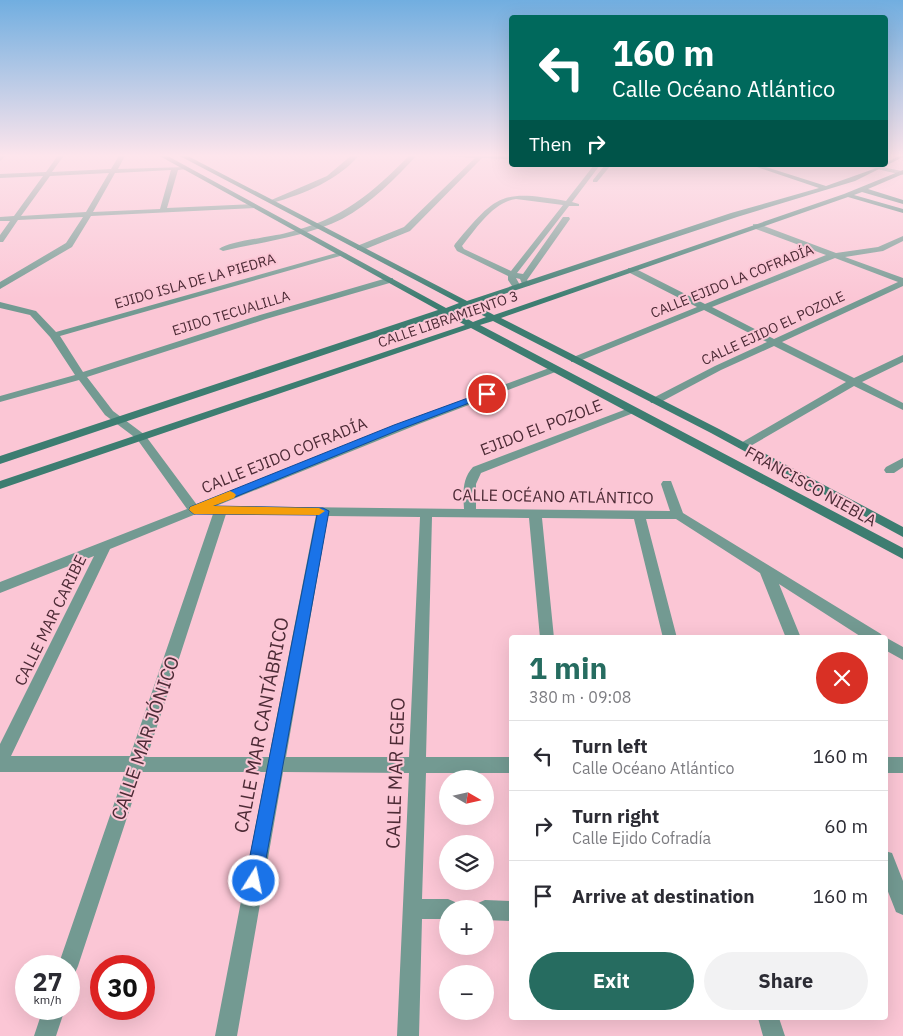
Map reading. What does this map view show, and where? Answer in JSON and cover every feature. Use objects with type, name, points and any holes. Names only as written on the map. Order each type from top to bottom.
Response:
[{"type":"street","points":[[0,240],[29,202]]},
{"type":"street","points":[[0,286],[62,250],[75,238],[96,202]]},
{"type":"street","points":[[163,211],[165,202]]},
{"type":"street","name":"FRANCISCO NIEBLA","points":[[249,202],[448,310],[472,325],[703,446],[903,554]]},
{"type":"street","name":"FRANCISCO NIEBLA","points":[[273,202],[574,360],[715,431],[903,533]]},
{"type":"street","points":[[223,249],[318,225],[352,210],[362,202]]},
{"type":"street","points":[[360,248],[407,229],[434,202]]},
{"type":"street","points":[[500,202],[458,246],[461,251],[512,275],[522,283]]},
{"type":"street","points":[[558,202],[577,205]]},
{"type":"street","points":[[522,283],[579,202]]},
{"type":"street","name":"CALLE LIBRAMIENTO 3","points":[[0,460],[469,304],[522,283],[646,247],[782,202]]},
{"type":"street","name":"CALLE LIBRAMIENTO 3","points":[[0,485],[632,270],[663,255],[826,202]]},
{"type":"street","points":[[873,202],[903,211]]},
{"type":"street","points":[[522,283],[512,280],[512,275],[568,204]]},
{"type":"street","points":[[0,219],[256,206]]},
{"type":"street","points":[[756,226],[903,282]]},
{"type":"street","name":"CALLE EJIDO LA COFRADÍA","points":[[574,360],[834,256],[880,249],[903,238]]},
{"type":"street","name":"EJIDO ISLA DE LA PIEDRA","points":[[54,335],[343,254]]},
{"type":"street","points":[[632,270],[903,407]]},
{"type":"street","name":"EJIDO TECUALILLA","points":[[0,399],[81,376],[263,317],[390,280]]},
{"type":"street","name":"CALLE EJIDO EL POZOLE","points":[[655,401],[903,282]]},
{"type":"street","points":[[0,305],[33,313],[54,335],[81,376],[109,413],[141,437],[194,510]]},
{"type":"street","points":[[743,446],[854,382],[903,358]]},
{"type":"street","name":"CALLE EJIDO COFRADÍA","points":[[0,588],[105,548],[397,427],[555,368]]},
{"type":"street","name":"EJIDO EL POZOLE","points":[[470,513],[470,480],[472,474],[478,470],[632,410]]},
{"type":"street","points":[[890,470],[903,462]]},
{"type":"street","points":[[667,484],[678,515],[871,635]]},
{"type":"street","name":"CALLE OCÉANO ATLÁNTICO","points":[[194,510],[678,515]]},
{"type":"street","name":"CALLE MAR JÓNICO","points":[[72,955],[222,510]]},
{"type":"street","name":"CALLE MAR CANTÁBRICO","points":[[226,1036],[323,511]]},
{"type":"street","name":"CALLE MAR EGEO","points":[[408,1036],[426,512]]},
{"type":"street","points":[[534,514],[548,635]]},
{"type":"street","points":[[639,515],[669,635]]},
{"type":"street","name":"CALLE MAR CARIBE","points":[[0,763],[105,548]]},
{"type":"street","points":[[766,570],[793,635]]},
{"type":"street","points":[[888,645],[903,654]]},
{"type":"street","points":[[0,763],[509,765]]},
{"type":"street","points":[[888,765],[903,765]]},
{"type":"street","points":[[888,868],[903,905]]},
{"type":"street","points":[[411,908],[439,909]]},
{"type":"street","points":[[494,910],[509,911]]},
{"type":"street","points":[[45,1036],[50,1020]]},
{"type":"street","points":[[770,1020],[774,1036]]},
{"type":"slow traffic","points":[[230,495],[194,510],[319,511]]},
{"type":"route","points":[[254,881],[323,511],[194,510],[397,427],[487,394]]}]
